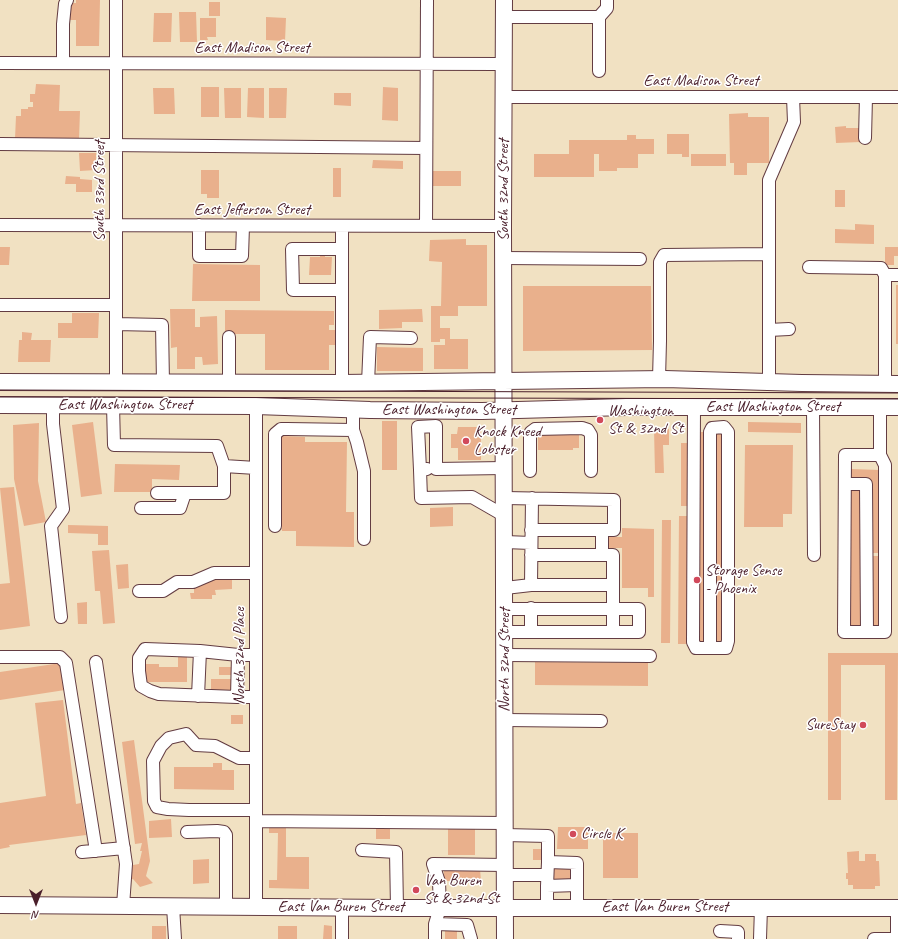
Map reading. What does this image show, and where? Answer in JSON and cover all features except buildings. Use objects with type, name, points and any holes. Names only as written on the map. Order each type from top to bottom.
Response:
[{"type":"main road","name":"South 32nd Street","points":[[504,0],[504,380]]},
{"type":"main road","name":"East Washington Street","points":[[0,382],[368,383],[504,380],[659,380],[892,384]]},
{"type":"main road","name":"North 32nd Street","points":[[504,380],[505,939]]},
{"type":"main road","name":"East Washington Street","points":[[0,405],[256,406],[353,410],[482,411],[694,407],[898,407]]},
{"type":"main road","name":"East Van Buren Street","points":[[0,905],[397,908],[898,908]]},
{"type":"street","points":[[63,64],[63,24],[65,4],[67,0]]},
{"type":"street","name":"South 33rd Street","points":[[116,0],[116,383]]},
{"type":"street","points":[[426,226],[427,0]]},
{"type":"street","points":[[599,71],[599,17],[606,8],[607,0]]},
{"type":"street","points":[[504,17],[599,17]]},
{"type":"street","name":"East Madison Street","points":[[0,63],[504,64]]},
{"type":"street","name":"East Madison Street","points":[[504,97],[898,97]]},
{"type":"street","points":[[769,383],[769,180],[794,122],[793,97]]},
{"type":"street","points":[[865,138],[866,97]]},
{"type":"street","points":[[0,144],[426,148]]},
{"type":"street","name":"East Jefferson Street","points":[[0,225],[503,226]]},
{"type":"street","points":[[198,225],[199,256],[242,256],[243,226]]},
{"type":"street","points":[[342,226],[342,383]]},
{"type":"street","points":[[342,249],[292,249],[293,290],[342,290]]},
{"type":"street","points":[[659,380],[660,262],[664,255],[769,254]]},
{"type":"street","points":[[503,258],[640,259]]},
{"type":"street","points":[[809,267],[881,268],[885,276],[892,384]]},
{"type":"street","points":[[885,276],[898,275]]},
{"type":"street","points":[[0,305],[116,305]]},
{"type":"street","points":[[116,324],[162,324],[163,383]]},
{"type":"street","points":[[769,330],[789,329]]},
{"type":"street","points":[[229,337],[229,383]]},
{"type":"street","points":[[368,383],[370,338],[410,338]]},
{"type":"street","points":[[53,405],[53,424],[63,509],[51,526],[61,617]]},
{"type":"street","points":[[113,405],[114,445],[217,446],[224,466],[224,493],[157,493]]},
{"type":"street","name":"North 32nd Place","points":[[256,406],[256,907]]},
{"type":"street","points":[[694,407],[694,642],[696,648],[710,648],[726,648],[728,641],[728,432],[724,427],[712,428],[710,432],[710,648]]},
{"type":"street","points":[[813,407],[814,555]]},
{"type":"street","points":[[880,407],[880,455],[885,465],[886,632],[844,632],[845,455],[880,455]]},
{"type":"street","points":[[353,410],[353,430],[364,471],[364,539]]},
{"type":"street","points":[[436,469],[436,426],[418,427],[420,498],[472,497],[505,516]]},
{"type":"street","points":[[275,526],[275,434],[281,429],[287,428],[353,430]]},
{"type":"street","points":[[530,471],[531,432],[535,429],[582,428],[588,430],[591,435],[591,471]]},
{"type":"street","points":[[224,466],[256,468]]},
{"type":"street","points":[[420,470],[504,468]]},
{"type":"street","points":[[845,484],[866,484],[867,632]]},
{"type":"street","points":[[142,508],[180,508],[185,493]]},
{"type":"street","points":[[505,498],[614,500],[614,530],[531,530]]},
{"type":"street","points":[[531,585],[532,498]]},
{"type":"street","points":[[602,530],[602,555]]},
{"type":"street","points":[[505,542],[531,549],[613,555],[613,632]]},
{"type":"street","points":[[139,590],[164,591],[178,582],[193,582],[214,573],[256,573]]},
{"type":"street","points":[[505,588],[531,585],[613,585]]},
{"type":"street","points":[[531,608],[531,632]]},
{"type":"street","points":[[505,609],[639,609],[639,632],[505,632]]},
{"type":"street","points":[[256,656],[200,651],[145,649],[139,658],[141,686],[150,691],[159,694],[256,697]]},
{"type":"street","points":[[198,696],[200,651]]},
{"type":"street","points":[[237,697],[238,655]]},
{"type":"street","points":[[505,655],[650,656]]},
{"type":"street","points":[[0,657],[60,657],[66,663],[96,851]]},
{"type":"street","points":[[96,662],[126,864],[123,906]]},
{"type":"street","points":[[505,720],[601,721]]},
{"type":"street","points":[[256,758],[239,758],[215,746],[196,745],[186,734],[169,738],[161,746],[153,761],[154,800],[157,807],[256,815],[505,829],[548,836],[546,907]]},
{"type":"street","points":[[187,832],[217,831],[224,832],[226,835],[226,906]]},
{"type":"street","points":[[82,852],[124,848]]},
{"type":"street","points":[[362,850],[396,852],[397,908]]},
{"type":"street","points":[[548,862],[577,863],[576,907]]},
{"type":"street","points":[[435,939],[435,924],[440,908],[439,882],[433,864],[505,870],[547,880],[577,885]]},
{"type":"street","points":[[173,906],[175,939]]},
{"type":"street","points":[[342,907],[342,939]]},
{"type":"street","points":[[760,939],[761,907]]},
{"type":"street","points":[[874,939],[896,939],[898,908]]},
{"type":"street","points":[[435,924],[467,925],[470,939]]},
{"type":"street","points":[[720,932],[738,932],[738,939]]},
{"type":"tram line","points":[[0,390],[898,393]]},
{"type":"tram line","points":[[0,397],[898,399]]},
{"type":"place","name":"Washington St & 32nd St","points":[[600,420]]},
{"type":"place","name":"Knock Kneed Lobster","points":[[466,441]]},
{"type":"place","name":"Storage Sense - Phoenix","points":[[697,580]]},
{"type":"place","name":"SureStay","points":[[863,725]]},
{"type":"place","name":"Circle K","points":[[573,834]]},
{"type":"place","name":"Van Buren St & 32nd St","points":[[416,890]]}]
